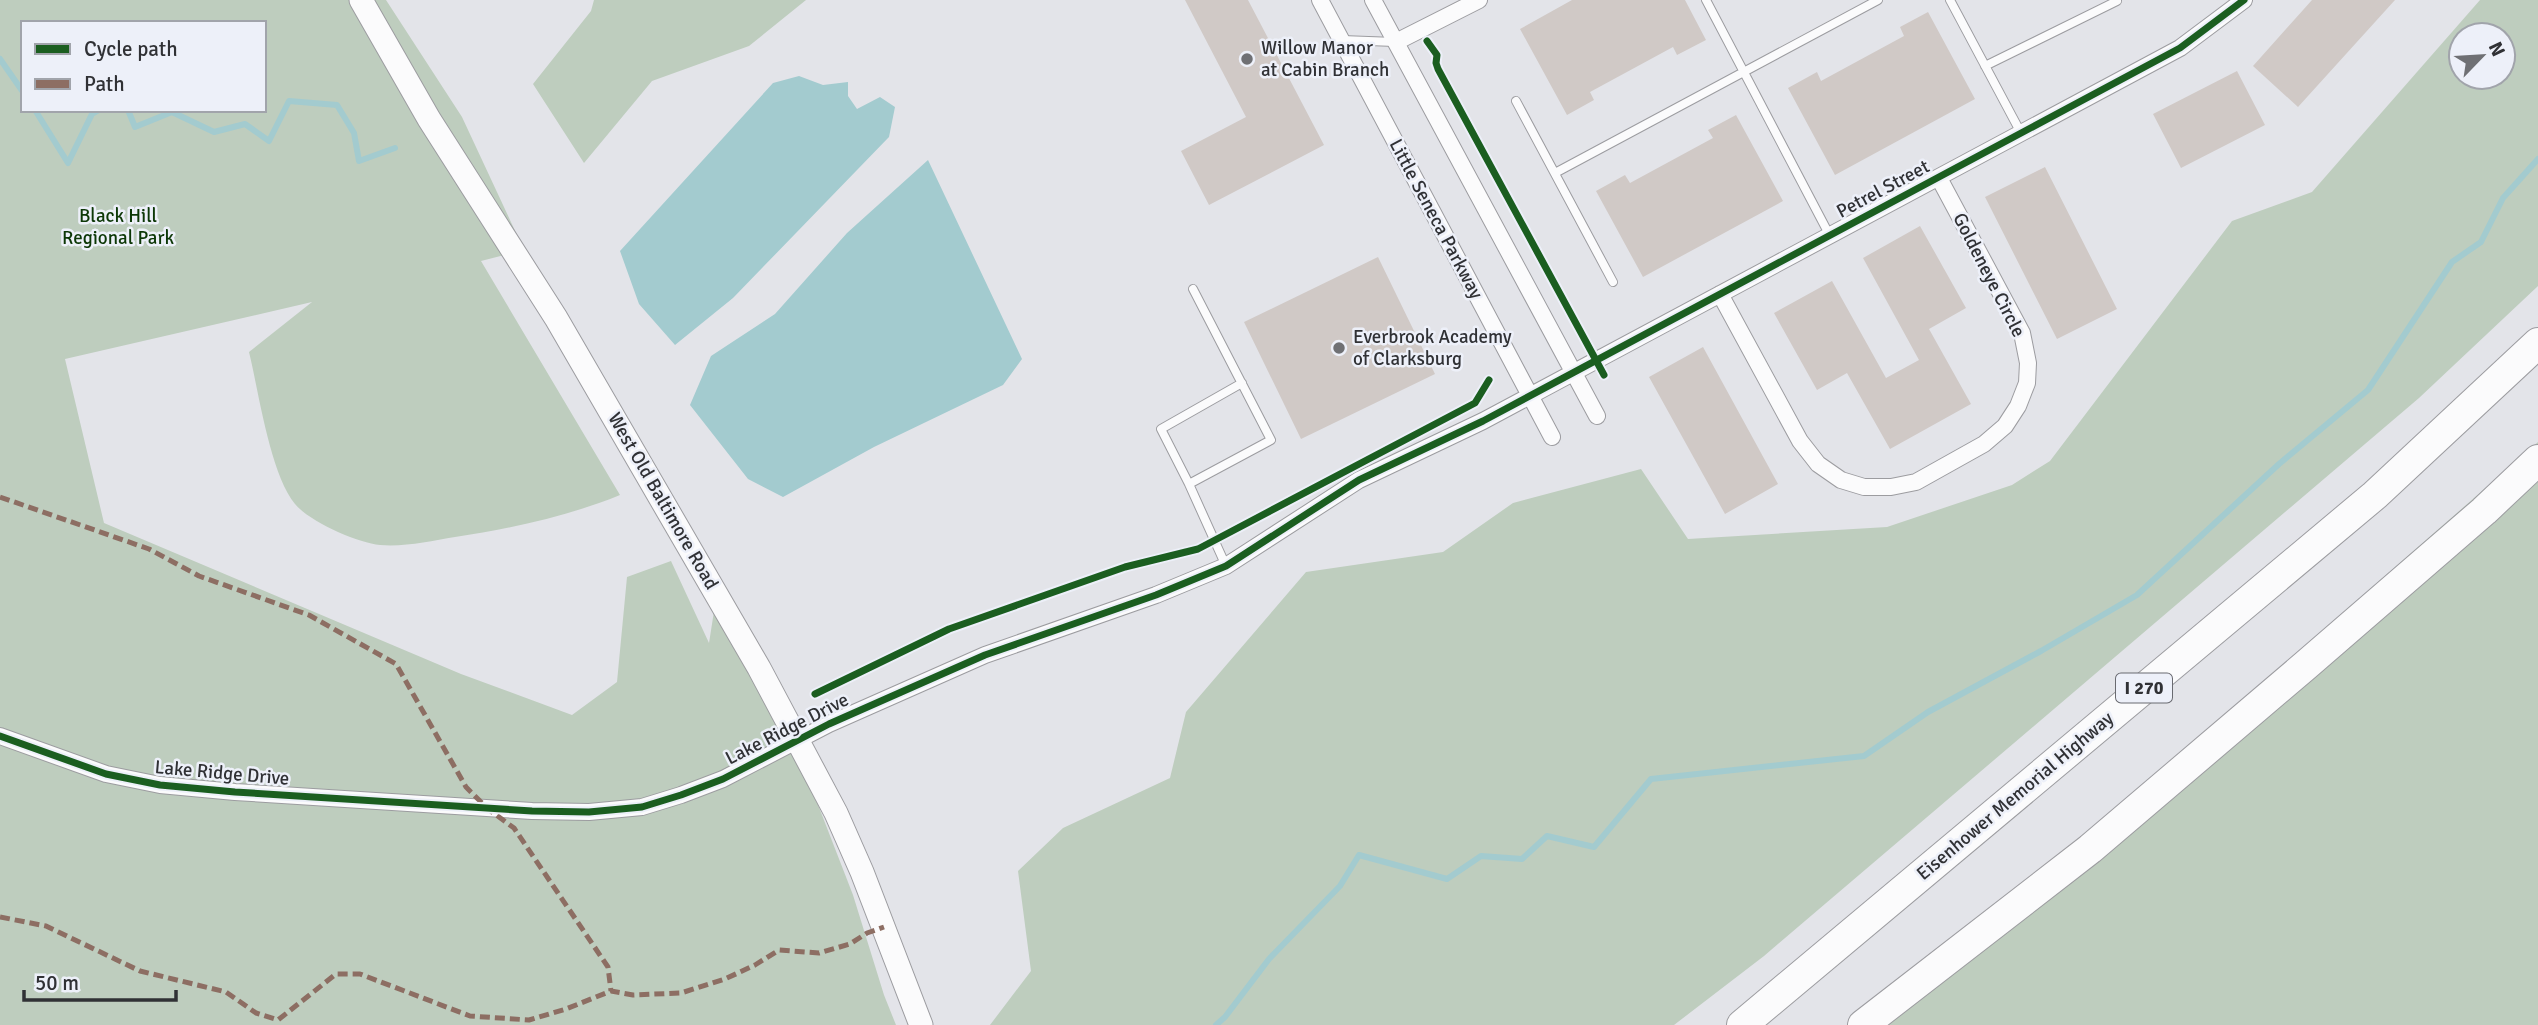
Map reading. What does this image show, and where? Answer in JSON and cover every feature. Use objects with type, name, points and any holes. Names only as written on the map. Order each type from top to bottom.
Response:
[{"type":"highway","name":"Eisenhower Memorial Highway","points":[[1742,1025],[2375,495],[2538,342]]},
{"type":"highway","points":[[1863,1025],[2090,849],[2484,511],[2538,460]]},
{"type":"street","name":"West Old Baltimore Road","points":[[361,0],[429,118],[604,399],[798,740],[857,860],[921,1025]]},
{"type":"street","name":"Little Seneca Parkway","points":[[1320,0],[1552,437]]},
{"type":"street","points":[[1373,0],[1597,416]]},
{"type":"street","points":[[1396,42],[1479,0]]},
{"type":"street","name":"Petrel Street","points":[[1530,396],[2180,48],[2244,0]]},
{"type":"street","name":"Goldeneye Circle","points":[[1720,294],[1800,440],[1818,464],[1841,480],[1864,487],[1891,487],[1916,482],[1984,444],[2005,426],[2018,406],[2026,383],[2028,363],[2022,333],[1939,178]]},
{"type":"street","name":"Lake Ridge Drive","points":[[0,736],[106,774],[160,785],[533,811],[589,813],[642,807],[723,779],[829,724],[985,654],[1156,594],[1226,566],[1359,481],[1530,396]]},
{"type":"lane","points":[[1706,0],[1830,236]]},
{"type":"lane","points":[[1555,173],[1878,0]]},
{"type":"lane","points":[[1950,0],[2021,133]]},
{"type":"lane","points":[[1985,66],[2117,1]]},
{"type":"lane","points":[[1342,40],[1396,42]]},
{"type":"lane","points":[[1516,101],[1613,282]]},
{"type":"lane","points":[[1189,484],[1271,440],[1193,289]]},
{"type":"lane","points":[[1226,566],[1161,429],[1242,383]]},
{"type":"green space","name":"Black Hill Regional Park","points":[[0,0],[386,0],[462,117],[524,250],[481,261],[620,495],[579,510],[518,526],[399,545],[380,545],[360,540],[312,518],[295,504],[279,473],[266,432],[249,352],[312,302],[65,359],[104,523],[461,674],[572,715],[617,682],[627,577],[671,561],[709,643],[715,605],[815,797],[853,895],[896,1025],[0,1025]]},
{"type":"green space","points":[[594,0],[806,0],[749,46],[652,81],[584,163],[533,84],[591,11]]},
{"type":"green space","points":[[2480,0],[2538,0],[2538,286],[2419,398],[1764,956],[1674,1025],[990,1025],[1031,971],[1018,871],[1063,828],[1170,778],[1186,712],[1306,572],[1443,552],[1513,503],[1641,469],[1688,539],[1887,527],[2012,485],[2050,461],[2232,221],[2312,192],[2447,38],[2447,91],[2517,91],[2517,21],[2462,21]]},
{"type":"green space","points":[[2538,442],[2538,1025],[1872,1025]]},
{"type":"water","points":[[799,76],[823,85],[848,82],[848,96],[857,109],[880,97],[895,107],[889,137],[733,298],[675,345],[639,304],[620,251],[773,83]]},
{"type":"water","points":[[928,160],[1022,359],[1003,385],[874,447],[783,497],[748,479],[690,405],[711,356],[775,314],[847,233]]},
{"type":"building","name":"Willow Manor at Cabin Branch","points":[[1185,0],[1248,0],[1324,145],[1209,205],[1181,151],[1246,117]]},
{"type":"building","points":[[1572,0],[1685,0],[1706,40],[1677,55],[1673,47],[1590,92],[1594,100],[1567,115],[1520,29]]},
{"type":"building","points":[[2312,0],[2395,0],[2298,107],[2253,66]]},
{"type":"building","points":[[1928,12],[1975,99],[1835,175],[1788,88],[1817,72],[1821,81],[1904,36],[1900,27]]},
{"type":"building","points":[[2237,71],[2265,125],[2181,168],[2153,114]]},
{"type":"building","points":[[1736,115],[1783,201],[1643,277],[1596,191],[1625,175],[1630,183],[1713,138],[1708,130]]},
{"type":"building","points":[[2045,167],[2117,309],[2057,339],[1985,197]]},
{"type":"building","points":[[1920,226],[1966,308],[1929,329],[1971,404],[1890,449],[1847,373],[1817,390],[1774,313],[1832,281],[1886,378],[1919,360],[1863,258]]},
{"type":"building","name":"Everbrook Academy of Clarksburg","points":[[1378,257],[1435,374],[1301,439],[1244,322]]},
{"type":"building","points":[[1703,347],[1778,484],[1725,514],[1649,377]]},
{"type":"waterway","points":[[0,59],[21,89]]},
{"type":"waterway","points":[[172,112],[214,132],[245,124],[269,141],[289,101],[337,105],[354,133],[359,161],[395,148]]},
{"type":"waterway","points":[[36,112],[68,163],[92,114],[96,112]]},
{"type":"waterway","points":[[129,112],[135,127],[172,112]]},
{"type":"waterway","points":[[1216,1025],[1269,959],[1340,886],[1359,855],[1447,879],[1481,856],[1522,859],[1547,836],[1594,847],[1651,779],[1864,756],[1928,712],[2137,595],[2279,464],[2368,390],[2452,262],[2481,242],[2503,198],[2538,159]]},
{"type":"marked path","points":[[0,497],[149,549],[199,576],[309,615],[396,664],[466,787],[488,809],[514,828],[608,967],[611,991]]},
{"type":"marked path","points":[[0,917],[46,926],[140,971],[226,992],[256,1013],[278,1020],[336,974],[360,974],[470,1016],[529,1020],[611,991],[633,995],[681,993],[725,979],[779,950],[819,953],[850,944],[867,933],[884,927]]},
{"type":"cycle path","points":[[0,736],[106,774],[160,785],[235,792],[532,811],[589,812],[642,807],[681,795],[723,779],[829,724],[985,655],[1156,595],[1226,566],[1359,480],[1483,421],[2180,48],[2244,0]]},
{"type":"cycle path","points":[[1427,41],[1437,55],[1438,69],[1604,375]]},
{"type":"cycle path","points":[[815,694],[949,629],[1125,567],[1198,549],[1475,403],[1489,380]]},
{"type":"place","name":"Willow Manor at Cabin Branch","points":[[1247,59]]},
{"type":"place","name":"Everbrook Academy of Clarksburg","points":[[1339,348]]}]
